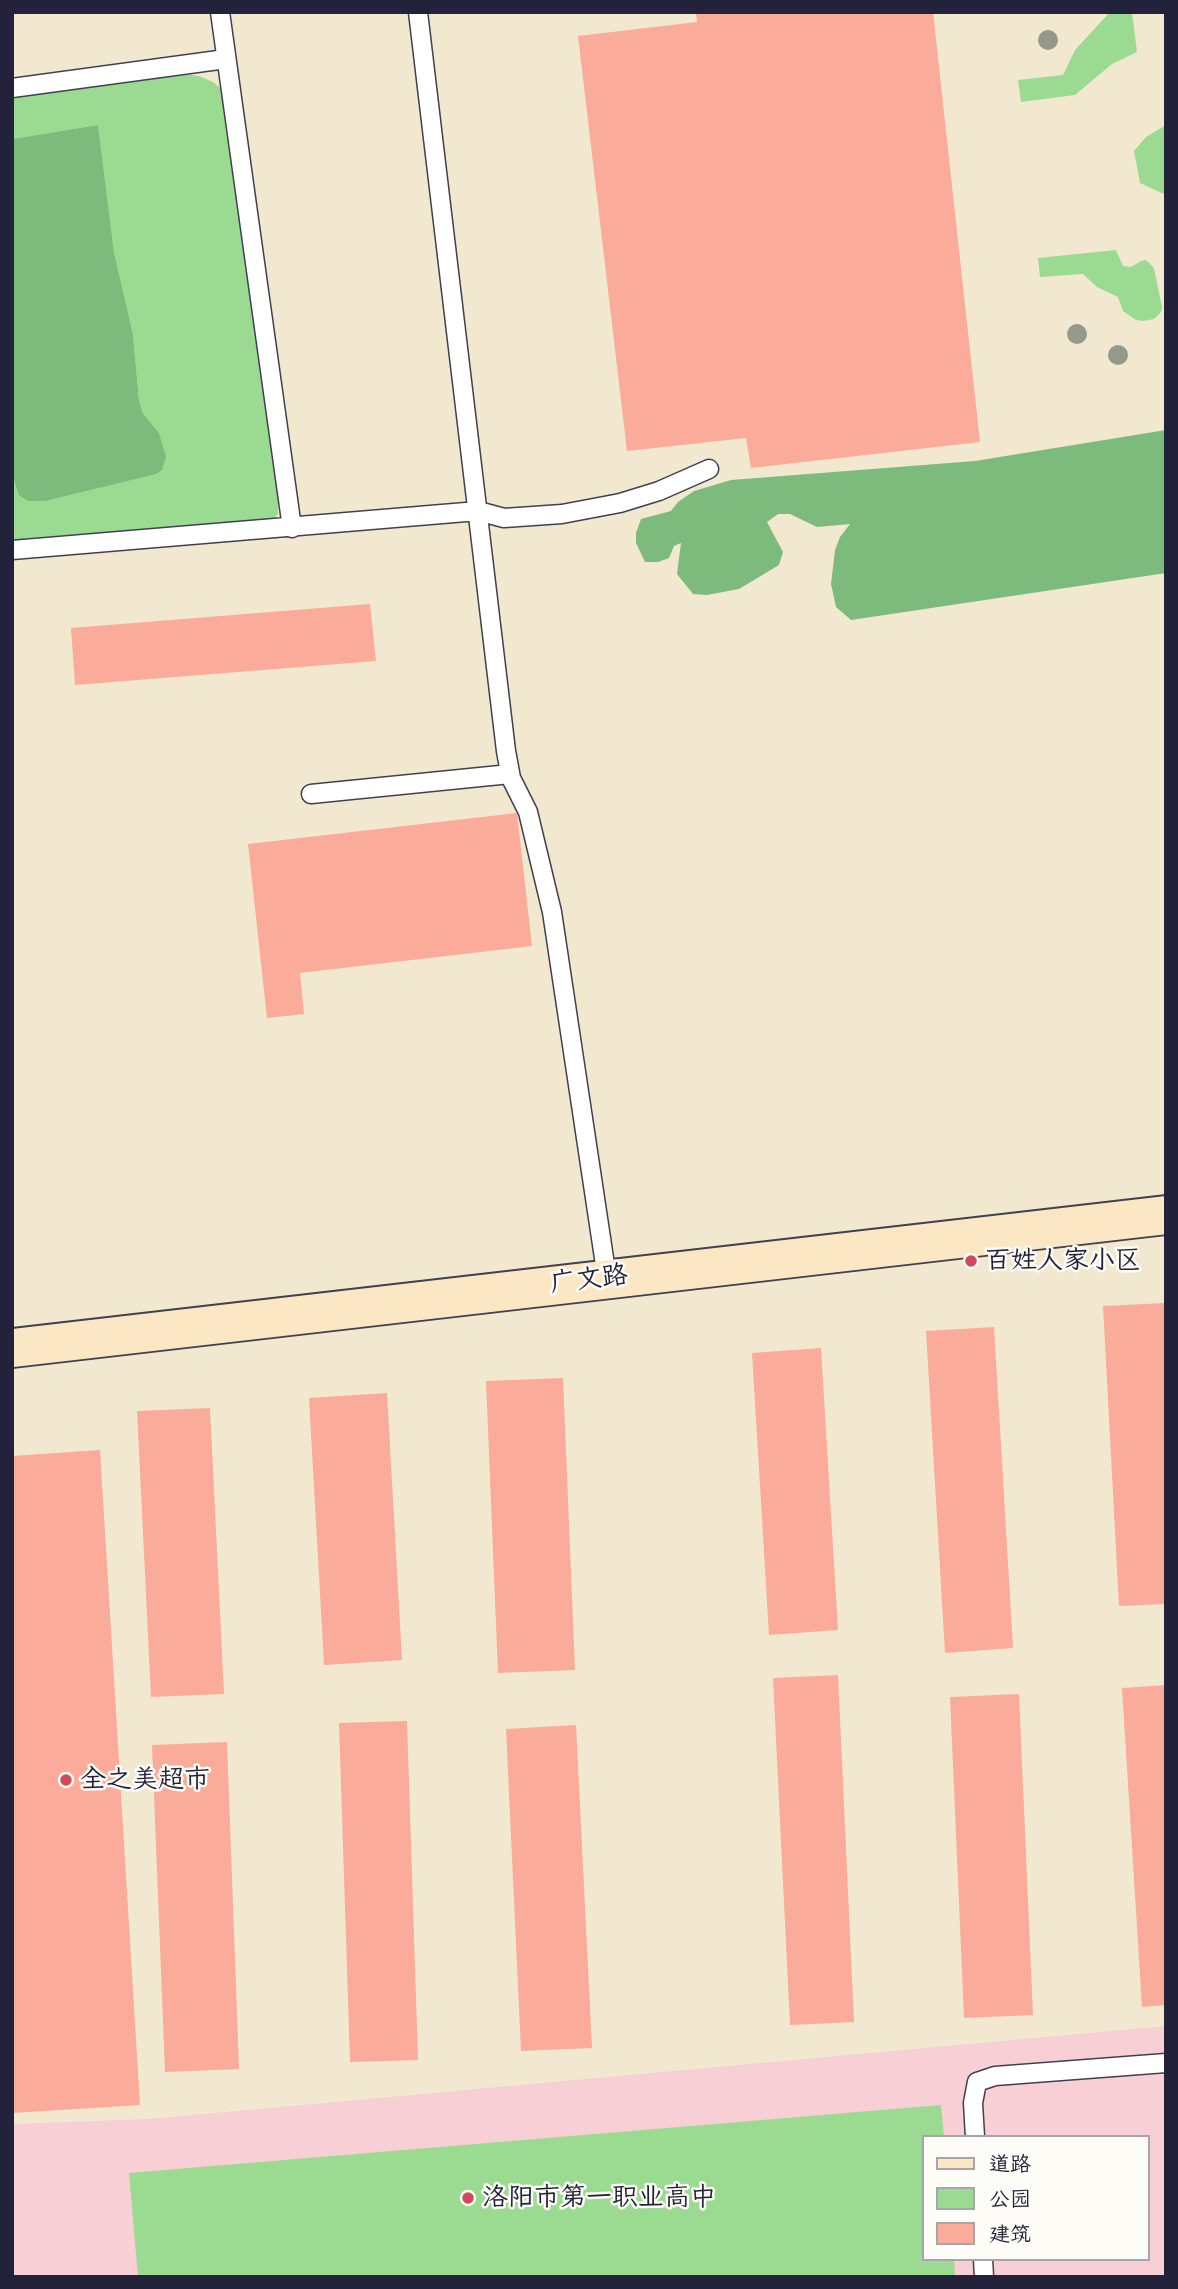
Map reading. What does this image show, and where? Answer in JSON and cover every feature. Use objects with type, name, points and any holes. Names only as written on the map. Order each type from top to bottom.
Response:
[{"type":"street","name":"广文路","points":[[12,1348],[1166,1215]]},
{"type":"lane","points":[[220,12],[292,528]]},
{"type":"lane","points":[[418,12],[510,774],[528,812],[552,912],[607,1278]]},
{"type":"lane","points":[[12,88],[226,59]]},
{"type":"lane","points":[[12,550],[478,512],[504,518],[562,514],[620,503],[659,491],[709,469]]},
{"type":"lane","points":[[311,794],[510,774]]},
{"type":"lane","points":[[975,2135],[973,2103],[977,2082],[995,2076],[1166,2063]]},
{"type":"shaded area","name":"洛阳市第一职业高中","points":[[1166,2026],[1166,2277],[12,2277],[12,2124],[149,2119]]},
{"type":"green space","points":[[1110,12],[1132,12],[1137,52],[1112,64],[1075,95],[1021,102],[1018,80],[1063,75],[1075,50]]},
{"type":"green space","points":[[184,74],[199,76],[224,91],[278,495],[278,514],[271,522],[12,543],[12,474],[13,482],[159,433],[141,411],[133,334],[114,252],[98,125],[12,139],[12,95]]},
{"type":"green space","points":[[98,125],[114,252],[133,334],[139,400],[142,412],[159,433],[166,457],[162,470],[156,474],[45,501],[28,501],[19,495],[12,474],[12,139]]},
{"type":"green space","points":[[1166,125],[1166,195],[1140,183],[1134,151],[1146,137]]},
{"type":"green space","points":[[1116,250],[1123,266],[1131,267],[1146,260],[1154,268],[1162,307],[1154,319],[1136,320],[1123,311],[1118,297],[1097,287],[1083,274],[1040,277],[1038,258]]},
{"type":"green space","points":[[1166,430],[1166,573],[851,620],[836,607],[831,584],[835,550],[840,537],[850,524],[817,527],[790,514],[778,514],[767,522],[783,552],[779,565],[739,589],[707,595],[693,594],[677,574],[681,543],[674,546],[669,558],[658,562],[645,562],[636,543],[641,519],[671,511],[678,502],[694,491],[731,480],[975,461]]},
{"type":"green space","points":[[941,2105],[944,2135],[922,2135],[922,2261],[954,2261],[955,2277],[138,2277],[129,2173]]},
{"type":"building","points":[[696,12],[933,12],[980,442],[751,468],[746,438],[627,451],[578,36],[697,22]]},
{"type":"building","points":[[370,604],[376,661],[75,685],[71,628]]},
{"type":"building","points":[[517,813],[532,946],[300,973],[304,1014],[267,1018],[248,844]]},
{"type":"building","points":[[1166,1303],[1166,1604],[1119,1606],[1103,1306]]},
{"type":"building","points":[[994,1327],[1013,1648],[945,1653],[926,1331]]},
{"type":"building","points":[[821,1348],[838,1630],[769,1635],[752,1353]]},
{"type":"building","points":[[563,1378],[575,1670],[498,1673],[486,1381]]},
{"type":"building","points":[[387,1393],[402,1660],[324,1665],[309,1398]]},
{"type":"building","points":[[210,1408],[224,1694],[151,1697],[137,1411]]},
{"type":"building","name":"全之美超市","points":[[100,1450],[140,2105],[12,2113],[12,1456]]},
{"type":"building","points":[[838,1675],[854,2022],[790,2025],[773,1678]]},
{"type":"building","points":[[1166,1685],[1166,2005],[1142,2007],[1122,1688]]},
{"type":"building","points":[[1019,1694],[1033,2015],[964,2018],[950,1697]]},
{"type":"building","points":[[407,1721],[418,2060],[350,2062],[339,1723]]},
{"type":"building","points":[[576,1725],[592,2048],[521,2051],[506,1729]]},
{"type":"building","points":[[227,1742],[239,2069],[165,2072],[152,1745]]},
{"type":"place","name":"百姓人家小区","points":[[971,1261]]},
{"type":"place","name":"全之美超市","points":[[66,1780]]},
{"type":"place","name":"洛阳市第一职业高中","points":[[468,2198]]}]
